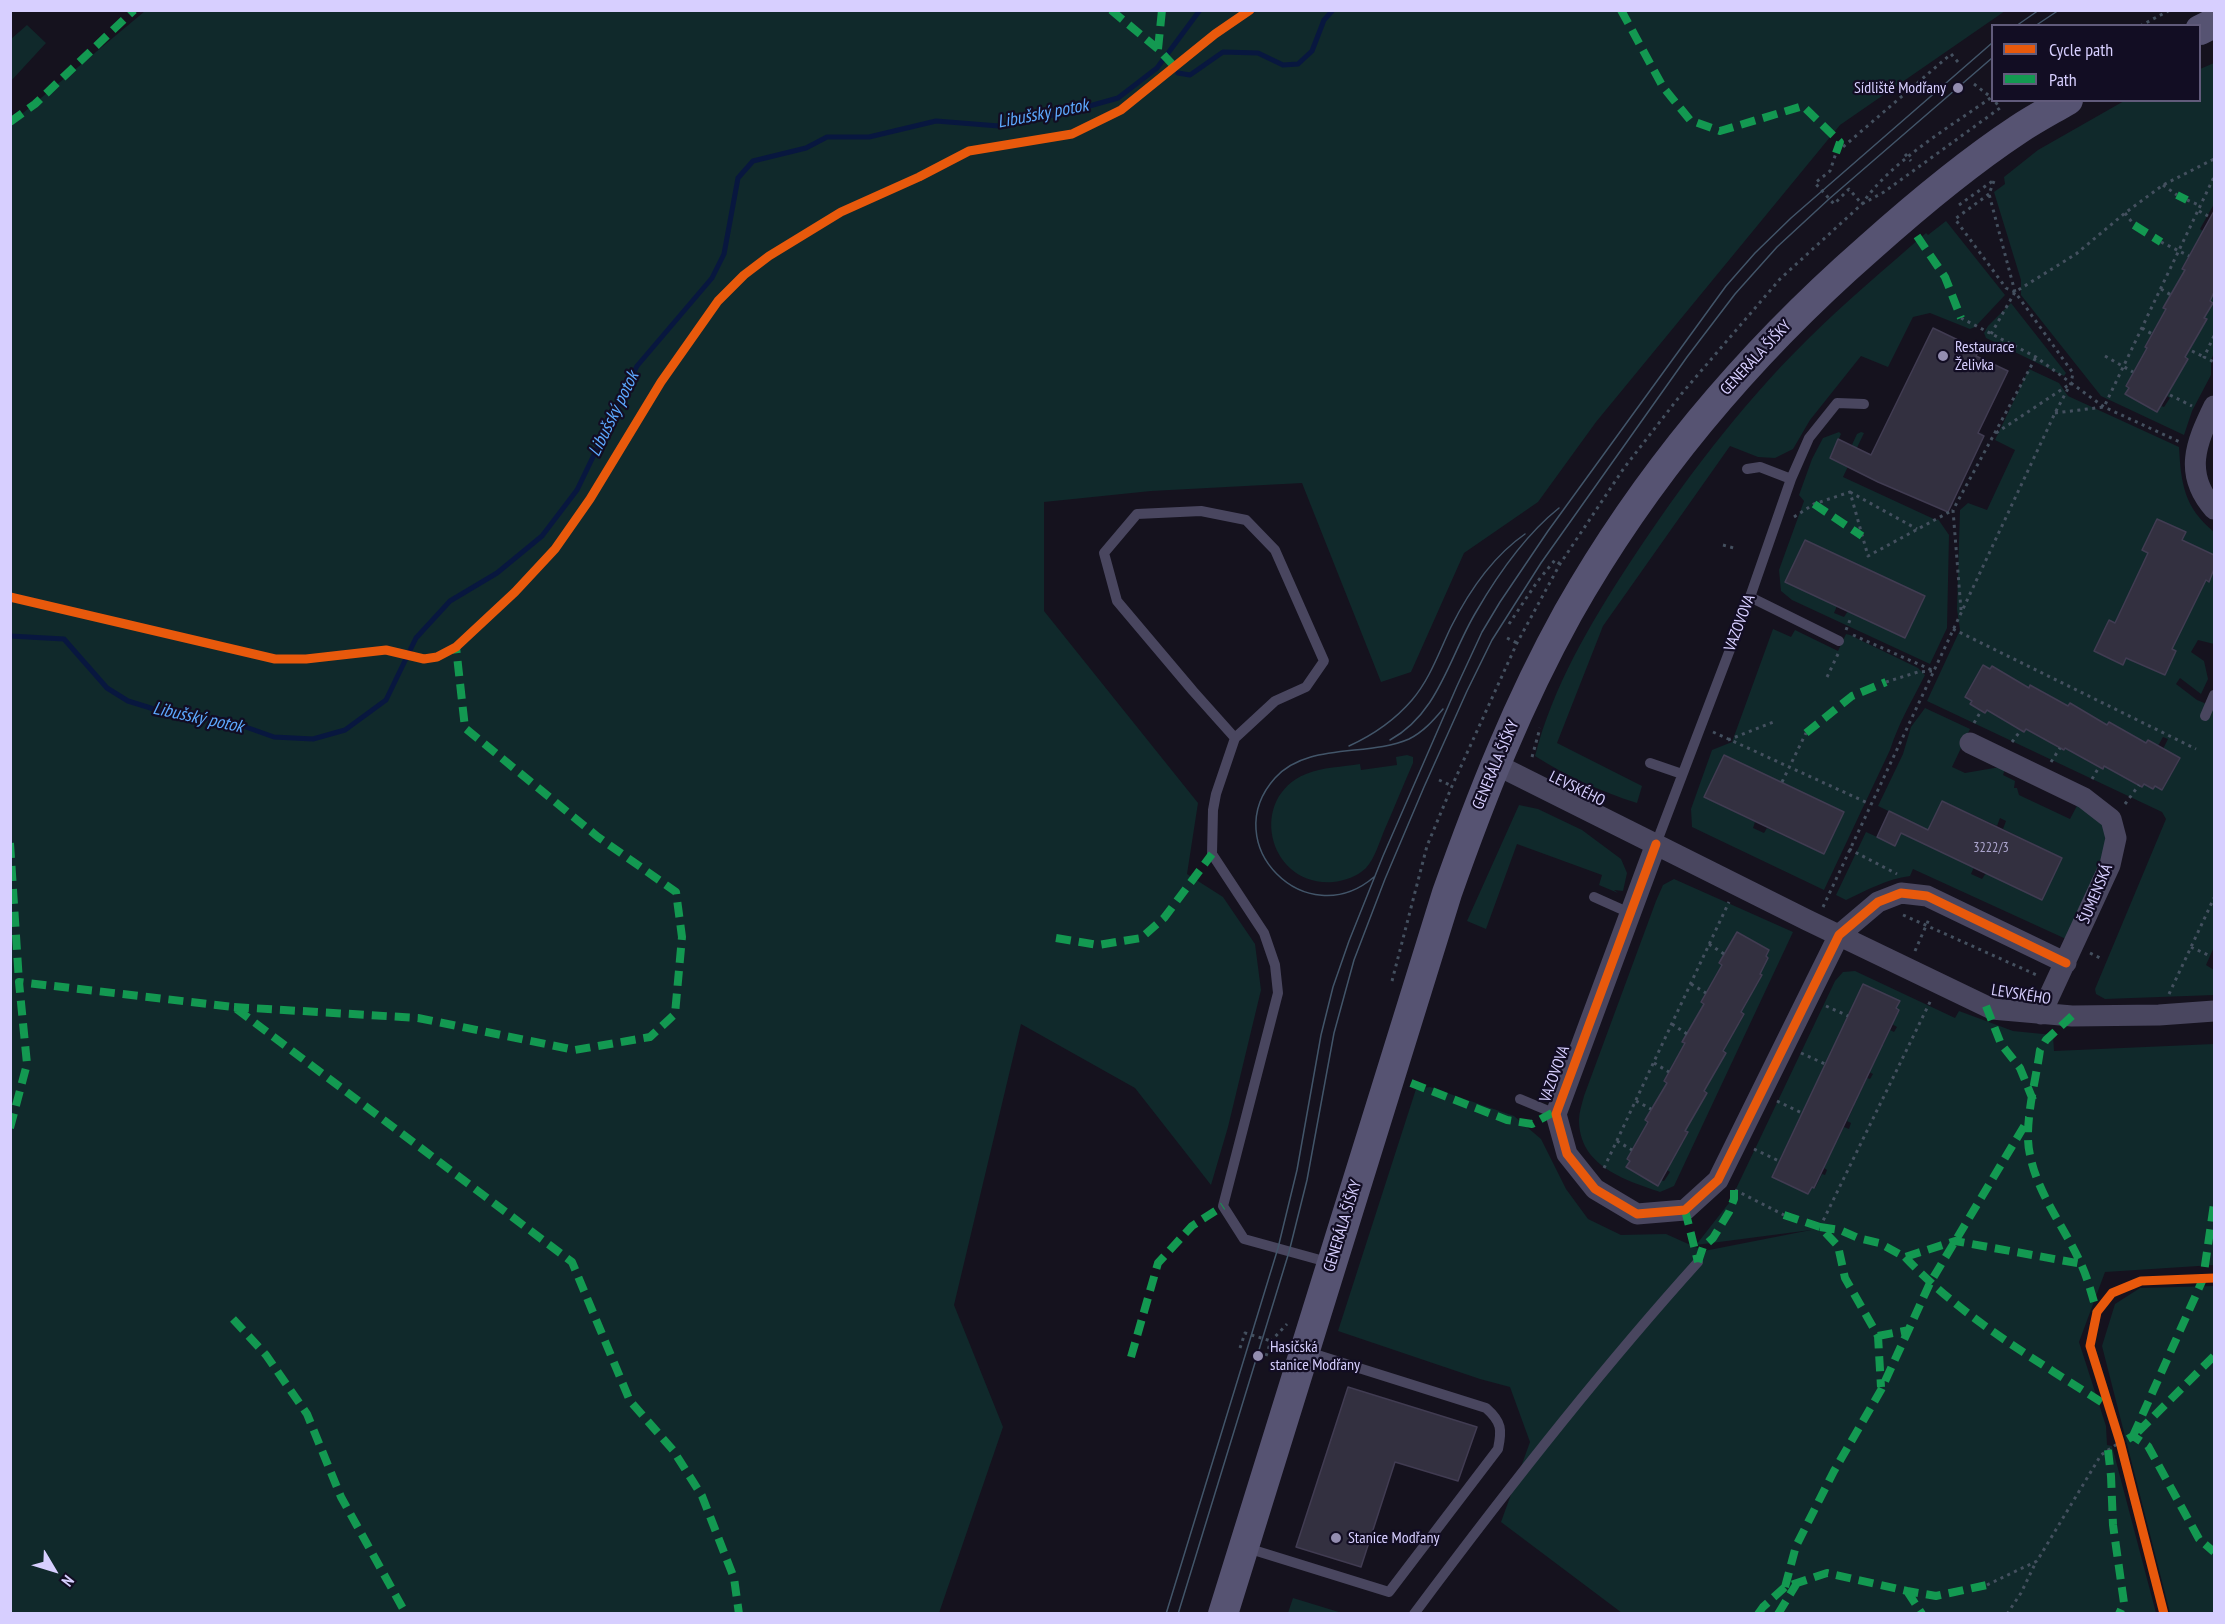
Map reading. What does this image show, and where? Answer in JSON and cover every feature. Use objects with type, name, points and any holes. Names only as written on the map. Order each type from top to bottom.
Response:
[{"type":"main road","name":"GENERÁLA ŠIŠKY","points":[[1223,1614],[1447,893],[1495,764],[1545,657],[1594,569],[1673,454],[1760,352],[1814,297],[1952,178],[2018,129],[2065,102]]},
{"type":"street","points":[[2212,410],[2195,451],[2195,466],[2202,496],[2214,509]]},
{"type":"street","name":"ŠUMENSKÁ","points":[[1970,735],[2084,798],[2110,819],[2116,838],[2110,865],[2041,1014]]},
{"type":"street","name":"LEVSKÉHO","points":[[1495,764],[1992,1009],[2072,1016],[2159,1015],[2214,1011]]},
{"type":"street","name":"VAZOVOVA","points":[[1656,844],[1632,914],[1556,1114],[1567,1154],[1595,1189],[1637,1214],[1685,1210],[1718,1180],[1839,935]]},
{"type":"street","points":[[1839,935],[1878,902],[1901,893],[1927,896],[2066,963]]},
{"type":"lane","name":"VAZOVOVA","points":[[1656,844],[1775,530],[1791,479],[1809,438],[1837,403],[1864,404]]},
{"type":"lane","points":[[1747,469],[1760,467],[1791,479]]},
{"type":"lane","points":[[1236,738],[1117,601],[1104,553],[1137,514],[1201,511],[1246,520],[1275,550],[1324,661],[1306,687],[1275,701],[1236,738],[1212,810],[1212,854],[1264,933],[1275,965],[1278,993],[1222,1206],[1244,1239],[1331,1263]]},
{"type":"lane","points":[[1750,597],[1839,641]]},
{"type":"lane","points":[[2205,716],[2214,695]]},
{"type":"lane","points":[[1650,763],[1682,774]]},
{"type":"lane","points":[[1594,897],[1632,914]]},
{"type":"lane","points":[[1520,1098],[1556,1114]]},
{"type":"lane","points":[[1414,1614],[1511,1486],[1642,1324],[1698,1262]]},
{"type":"lane","points":[[1244,1547],[1389,1592],[1498,1449],[1502,1433],[1497,1417],[1486,1408],[1304,1351]]},
{"type":"path","points":[[2144,24],[2170,10]]},
{"type":"path","points":[[1862,204],[1849,189],[1834,204],[1815,183],[1830,171],[1836,153],[1879,119],[1951,54],[1958,62]]},
{"type":"path","points":[[1974,84],[1991,97]]},
{"type":"path","points":[[1862,204],[1871,190],[1906,156],[1991,99]]},
{"type":"path","points":[[1787,272],[1862,204],[1884,192],[2000,108],[1996,102]]},
{"type":"path","points":[[1906,156],[1911,161]]},
{"type":"path","points":[[1991,334],[2015,292],[2076,254],[2163,185],[2214,159]]},
{"type":"path","points":[[2104,406],[2214,177]]},
{"type":"path","points":[[1994,180],[1989,194],[1955,219],[2006,288],[2015,292]]},
{"type":"path","points":[[2163,185],[2177,195]]},
{"type":"path","points":[[1822,908],[2071,383],[2073,373],[2015,292],[1989,194]]},
{"type":"path","points":[[2187,200],[2208,216]]},
{"type":"path","points":[[2125,213],[2134,225]]},
{"type":"path","points":[[2161,243],[2189,256]]},
{"type":"path","points":[[2161,289],[2171,295]]},
{"type":"path","points":[[1961,318],[2036,357],[2104,406],[2181,442]]},
{"type":"path","points":[[2142,328],[2152,334]]},
{"type":"path","points":[[2204,357],[2214,336]]},
{"type":"path","points":[[2192,351],[2214,362]]},
{"type":"path","points":[[2105,356],[2133,372]]},
{"type":"path","points":[[1850,492],[1868,556],[1953,510],[2036,357]]},
{"type":"path","points":[[1994,434],[2071,383]]},
{"type":"path","points":[[2170,395],[2212,410]]},
{"type":"path","points":[[2055,413],[2104,406]]},
{"type":"path","points":[[1775,530],[1814,504],[1850,492],[1917,530]]},
{"type":"path","points":[[1953,510],[1961,612]]},
{"type":"path","points":[[1723,545],[1737,549]]},
{"type":"path","points":[[1509,624],[1555,560],[1560,564]]},
{"type":"path","points":[[1850,620],[1845,632],[1934,671]]},
{"type":"path","points":[[1953,629],[2196,749]]},
{"type":"path","points":[[1507,638],[1517,643]]},
{"type":"path","points":[[1827,677],[1839,652],[1839,641]]},
{"type":"path","points":[[1886,682],[1918,672],[1934,671]]},
{"type":"path","points":[[1970,735],[1981,711]]},
{"type":"path","points":[[1532,757],[1543,721]]},
{"type":"path","points":[[1728,740],[1776,721]]},
{"type":"path","points":[[1701,726],[1870,804]]},
{"type":"path","points":[[2009,746],[2021,730]]},
{"type":"path","points":[[1782,783],[1806,734]]},
{"type":"path","points":[[2048,766],[2060,748]]},
{"type":"path","points":[[2088,786],[2099,767]]},
{"type":"path","points":[[1392,984],[1427,846],[1452,786],[1439,780]]},
{"type":"path","points":[[2125,804],[2139,785]]},
{"type":"path","points":[[1849,849],[1902,876]]},
{"type":"path","points":[[2159,1015],[2214,899]]},
{"type":"path","points":[[1601,1174],[1730,901]]},
{"type":"path","points":[[1907,968],[1937,901]]},
{"type":"path","points":[[1878,902],[2056,984]]},
{"type":"path","points":[[1709,944],[1725,954]]},
{"type":"path","points":[[2191,947],[2210,956]]},
{"type":"path","points":[[1820,1227],[1940,983]]},
{"type":"path","points":[[1690,984],[1706,993]]},
{"type":"path","points":[[1822,1004],[1848,1016]]},
{"type":"path","points":[[1672,1024],[1687,1034]]},
{"type":"path","points":[[1799,1052],[1825,1064]]},
{"type":"path","points":[[1654,1063],[1669,1072]]},
{"type":"path","points":[[1775,1100],[1802,1113]]},
{"type":"path","points":[[1636,1101],[1652,1109]]},
{"type":"path","points":[[1617,1142],[1632,1150]]},
{"type":"path","points":[[1753,1149],[1779,1161]]},
{"type":"path","points":[[1718,1180],[1784,1215]]},
{"type":"path","points":[[1240,1348],[1245,1333],[1271,1341]]},
{"type":"path","points":[[2007,1614],[2101,1455],[2120,1442]]},
{"type":"path","points":[[1987,1585],[2037,1561]]},
{"type":"green space","points":[[145,11],[2005,11],[1840,125],[1596,422],[1538,502],[1464,553],[1411,672],[1381,682],[1302,483],[1151,491],[1044,502],[1044,611],[1198,803],[1187,874],[1223,897],[1255,944],[1261,990],[1228,1127],[1211,1185],[1135,1088],[1021,1024],[954,1305],[1003,1427],[939,1613],[11,1613],[11,123]]},
{"type":"green space","points":[[27,25],[46,43],[11,81],[11,39]]},
{"type":"green space","points":[[2214,63],[2214,204],[2200,229],[2203,231],[2182,268],[2185,270],[2163,308],[2166,309],[2126,386],[2129,388],[2126,394],[2157,412],[2161,406],[2164,407],[2170,398],[2167,396],[2180,367],[2183,368],[2188,359],[2185,357],[2194,342],[2191,340],[2206,320],[2204,318],[2212,303],[2210,301],[2214,292],[2214,353],[2211,360],[2211,375],[2192,411],[2184,435],[2101,396],[2021,295],[2021,280],[1994,192],[2005,184],[2004,177],[2038,150],[2122,102],[2201,102],[2201,69]]},
{"type":"green space","points":[[1946,221],[2005,295],[1975,327],[1970,329],[1930,313],[1913,317],[1888,367],[1861,356],[1810,420],[1793,449],[1775,458],[1758,457],[1730,446],[1603,626],[1557,743],[1642,786],[1637,803],[1584,783],[1535,756],[1552,705],[1574,656],[1649,534],[1690,476],[1758,392],[1821,326],[1926,233],[1928,235]]},
{"type":"green space","points":[[2011,303],[2066,373],[2064,376],[1986,338],[1984,333],[1988,326]]},
{"type":"green space","points":[[2029,369],[2059,383],[2068,396],[2179,447],[2183,484],[2190,504],[2214,532],[2214,555],[2204,550],[2200,558],[2179,548],[2186,532],[2157,519],[2143,550],[2148,553],[2115,623],[2109,620],[2123,665],[2130,650],[2148,668],[2165,675],[2176,651],[2138,633],[2161,616],[2183,626],[2194,603],[2171,563],[2209,581],[2213,573],[2210,571],[2214,566],[2214,644],[2198,640],[2191,652],[2204,661],[2208,679],[2201,694],[2180,678],[2176,684],[2197,700],[2214,707],[2214,947],[2206,965],[2214,970],[2214,995],[2105,999],[2096,994],[2095,989],[2166,819],[2162,812],[1927,701],[1960,630],[1957,609],[1960,510],[1968,503],[1987,510],[2015,450],[1995,440]],"holes":[[[1992,666],[2029,688],[2031,685],[2068,706],[2070,704],[2107,725],[2109,722],[2146,743],[2158,746],[2163,737],[2168,739],[2163,749],[2180,759],[2162,790],[2155,786],[2153,789],[2144,784],[2142,787],[2065,747],[2064,750],[2026,729],[2024,732],[1987,710],[1985,713],[1970,704],[1972,701],[1965,697]]]},
{"type":"green space","points":[[1839,432],[1841,434],[1830,457],[1843,464],[1857,434],[1864,433],[1843,477],[1938,519],[1949,535],[1947,628],[1930,664],[1792,600],[1781,591],[1779,570],[1804,501],[1799,495],[1812,459],[1823,438]],"holes":[[[1805,540],[1925,596],[1905,638],[1848,611],[1844,617],[1834,613],[1837,606],[1785,582]]]},
{"type":"green space","points":[[1773,629],[1791,637],[1795,630],[1838,651],[1846,634],[1850,635],[1918,668],[1925,675],[1824,890],[1692,827],[1691,809],[1712,750],[1732,742]],"holes":[[[1724,755],[1844,812],[1824,854],[1767,828],[1764,833],[1753,828],[1755,822],[1704,797]]]},
{"type":"green space","points":[[1925,708],[1970,729],[1952,767],[1965,773],[2006,766],[2003,775],[2015,781],[2014,788],[2017,788],[2019,795],[2070,819],[2080,800],[2107,830],[2105,855],[2066,939],[1913,869],[1910,876],[1885,882],[1846,900],[1836,895],[1866,832],[1895,845],[1907,820],[1878,806],[1903,754],[1911,727]],"holes":[[[1942,801],[1997,826],[2000,818],[2006,821],[2003,829],[2062,858],[2042,900],[1986,873],[1982,879],[1971,874],[1974,867],[1922,843]]]},
{"type":"green space","points":[[1407,755],[1413,757],[1413,763],[1372,860],[1366,868],[1351,878],[1333,882],[1311,880],[1293,871],[1280,856],[1273,839],[1271,820],[1276,802],[1288,786],[1306,774],[1319,770],[1360,764],[1361,770],[1397,765],[1396,757]]},
{"type":"green space","points":[[1519,805],[1538,809],[1582,830],[1621,859],[1627,873],[1623,891],[1614,890],[1618,893],[1599,885],[1602,875],[1517,844],[1486,929],[1467,921]]},
{"type":"green space","points":[[1674,879],[1793,932],[1674,1186],[1660,1192],[1619,1176],[1595,1160],[1581,1136],[1579,1120],[1584,1096],[1663,885]],"holes":[[[1738,932],[1769,950],[1766,956],[1768,958],[1760,974],[1762,975],[1757,985],[1754,983],[1747,995],[1750,997],[1741,1012],[1744,1015],[1739,1024],[1735,1022],[1729,1034],[1731,1036],[1704,1091],[1707,1093],[1685,1131],[1688,1132],[1683,1142],[1680,1140],[1667,1170],[1670,1172],[1658,1185],[1626,1167],[1630,1161],[1627,1159],[1667,1083],[1664,1080],[1704,1004],[1701,1002],[1722,965],[1719,963]]]},
{"type":"green space","points":[[1855,971],[1955,1018],[1959,1011],[2013,1031],[2053,1035],[2054,1051],[2214,1044],[2214,1265],[2105,1272],[2079,1342],[2106,1426],[2107,1445],[2112,1446],[2156,1613],[1622,1613],[1501,1522],[1530,1442],[1510,1387],[1338,1331],[1416,1089],[1430,1087],[1514,1116],[1541,1139],[1566,1189],[1588,1219],[1621,1235],[1666,1234],[1704,1251],[1811,1230],[1696,1245],[1736,1194],[1734,1193],[1835,981],[1843,972]],"holes":[[[1863,985],[1899,1001],[1896,1008],[1899,1010],[1892,1024],[1897,1027],[1894,1032],[1890,1030],[1883,1045],[1880,1043],[1869,1072],[1873,1074],[1870,1079],[1867,1078],[1860,1093],[1857,1092],[1851,1105],[1854,1106],[1847,1121],[1851,1123],[1849,1129],[1844,1127],[1828,1152],[1831,1153],[1824,1168],[1827,1170],[1825,1175],[1822,1174],[1815,1188],[1812,1187],[1808,1194],[1772,1176]]]},
{"type":"green space","points":[[2214,1286],[2214,1613],[2170,1613],[2102,1346],[2115,1304],[2140,1288]]},
{"type":"green space","points":[[1293,1598],[1342,1613],[1288,1613]]},
{"type":"building","points":[[2214,211],[2214,292],[2210,301],[2213,303],[2204,318],[2207,319],[2185,357],[2188,359],[2157,412],[2125,394],[2129,388],[2126,386],[2166,309],[2163,308],[2185,270],[2182,269]]},
{"type":"building","points":[[1933,328],[1979,350],[1976,356],[2008,371],[1978,433],[1984,436],[1948,512],[1878,482],[1830,458],[1838,439],[1871,455]]},
{"type":"building","points":[[2157,519],[2186,532],[2182,540],[2214,555],[2214,569],[2209,582],[2206,580],[2172,649],[2176,651],[2165,675],[2126,658],[2123,665],[2094,651],[2109,620],[2115,623],[2148,553],[2142,550]]},
{"type":"building","points":[[1805,540],[1925,596],[1905,638],[1785,582]]},
{"type":"building","points":[[1983,665],[1990,669],[1992,666],[2029,688],[2030,685],[2068,706],[2070,703],[2107,725],[2109,722],[2146,743],[2148,740],[2180,758],[2162,790],[2155,786],[2153,789],[2144,784],[2142,787],[2104,766],[2103,769],[2065,748],[2064,750],[2026,729],[2024,732],[1987,710],[1985,713],[1970,704],[1972,701],[1965,697]]},
{"type":"building","points":[[1724,755],[1844,812],[1824,854],[1704,797]]},
{"type":"building","points":[[1942,801],[2062,858],[2042,900],[1901,833],[1895,846],[1877,837],[1889,811],[1928,830]]},
{"type":"building","points":[[1737,932],[1769,950],[1766,956],[1768,958],[1760,974],[1762,975],[1741,1012],[1744,1014],[1723,1051],[1726,1053],[1704,1091],[1707,1093],[1658,1186],[1626,1167],[1630,1161],[1627,1159],[1648,1122],[1645,1120],[1667,1083],[1664,1081],[1685,1043],[1682,1042],[1704,1004],[1701,1002],[1722,965],[1719,963]]},
{"type":"building","points":[[1863,984],[1900,1001],[1896,1008],[1899,1010],[1814,1188],[1812,1187],[1808,1194],[1772,1177]]},
{"type":"building","points":[[1348,1387],[1477,1427],[1458,1481],[1395,1462],[1361,1567],[1296,1547]]},
{"type":"waterway","name":"Libušský potok","points":[[10,636],[64,639],[107,688],[128,701],[170,714],[226,720],[274,737],[313,739],[345,730],[386,700],[416,638],[450,601],[497,573],[542,536],[577,490],[637,366],[712,278],[724,254],[738,178],[753,161],[806,148],[827,137],[869,137],[936,121],[999,126],[1068,112],[1118,98],[1157,68],[1200,10]]},
{"type":"waterway","points":[[1178,73],[1190,75],[1223,52],[1258,53],[1283,65],[1298,64],[1312,51],[1324,20],[1333,10]]},
{"type":"tram line","points":[[2019,24],[2039,10]]},
{"type":"tram line","points":[[2038,24],[2059,10]]},
{"type":"tram line","points":[[1166,1614],[1278,1248],[1297,1170],[1321,1035],[1333,987],[1383,856],[1482,632],[1548,531],[1726,286],[1755,253],[1791,218],[1991,44]]},
{"type":"tram line","points":[[1178,1614],[1289,1252],[1307,1180],[1334,1033],[1354,960],[1424,787],[1492,640],[1541,563],[1687,357],[1735,294],[1777,247],[1829,199],[1991,59]]},
{"type":"tram line","points":[[1390,740],[1407,729],[1432,700],[1467,629],[1493,584],[1523,543],[1559,508]]},
{"type":"tram line","points":[[1349,746],[1383,727],[1412,700],[1429,674],[1451,627],[1482,576],[1502,553],[1525,534]]},
{"type":"tram line","points":[[1374,877],[1348,892],[1322,895],[1297,889],[1277,874],[1262,854],[1256,829],[1260,804],[1275,778],[1288,767],[1304,759],[1321,755],[1375,748],[1409,739],[1428,726],[1443,709]]},
{"type":"marked path","points":[[10,122],[35,104],[134,10]]},
{"type":"marked path","points":[[1111,10],[1158,49],[1175,67]]},
{"type":"marked path","points":[[1158,49],[1162,10]]},
{"type":"marked path","points":[[1621,10],[1663,87],[1690,120],[1720,131],[1803,106],[1840,142],[1836,153]]},
{"type":"marked path","points":[[2177,195],[2187,200]]},
{"type":"marked path","points":[[2134,225],[2161,242]]},
{"type":"marked path","points":[[1917,236],[1945,277],[1961,318]]},
{"type":"marked path","points":[[1814,504],[1862,536]]},
{"type":"marked path","points":[[234,1007],[418,1018],[575,1050],[650,1037],[675,1014],[682,937],[676,892],[598,837],[465,728],[456,647]]},
{"type":"marked path","points":[[1806,733],[1852,696],[1886,682]]},
{"type":"marked path","points":[[10,843],[19,982]]},
{"type":"marked path","points":[[1056,938],[1098,945],[1141,938],[1164,918],[1212,854]]},
{"type":"marked path","points":[[10,1128],[27,1064],[19,982],[234,1007],[572,1262],[630,1401],[673,1450],[702,1496],[734,1578],[739,1614]]},
{"type":"marked path","points":[[1986,1006],[2001,1044],[2020,1068],[2033,1100]]},
{"type":"marked path","points":[[2072,1016],[2046,1040],[2040,1050],[2029,1117],[2028,1143],[2039,1184],[2081,1264],[2097,1312]]},
{"type":"marked path","points":[[1411,1083],[1507,1120],[1532,1124],[1552,1113]]},
{"type":"marked path","points":[[1785,1587],[1796,1546],[1834,1471],[1881,1390],[1930,1283],[2029,1118]]},
{"type":"marked path","points":[[1698,1262],[1703,1247],[1713,1238],[1729,1212],[1734,1199],[1734,1190]]},
{"type":"marked path","points":[[2133,1436],[2203,1279],[2214,1204]]},
{"type":"marked path","points":[[1131,1357],[1158,1263],[1192,1226],[1223,1206]]},
{"type":"marked path","points":[[1685,1210],[1698,1262]]},
{"type":"marked path","points":[[1784,1215],[1820,1227],[1838,1246],[1845,1278],[1878,1336],[1881,1387]]},
{"type":"marked path","points":[[1820,1227],[1840,1230],[1858,1238],[1879,1243],[1905,1257],[1955,1241],[2082,1264]]},
{"type":"marked path","points":[[1905,1257],[1976,1320],[2109,1407]]},
{"type":"marked path","points":[[233,1319],[266,1355],[307,1414],[341,1497],[406,1614]]},
{"type":"marked path","points":[[1878,1336],[1909,1330]]},
{"type":"marked path","points":[[2138,1432],[2214,1356]]},
{"type":"marked path","points":[[2128,1439],[2133,1436],[2148,1446],[2199,1539],[2214,1552]]},
{"type":"marked path","points":[[2108,1450],[2113,1525],[2124,1603],[2119,1614]]},
{"type":"marked path","points":[[1758,1614],[1785,1587],[1827,1573],[1936,1596],[1987,1585]]},
{"type":"marked path","points":[[1778,1614],[1797,1583]]},
{"type":"marked path","points":[[1907,1591],[1922,1614]]},
{"type":"cycle path","points":[[10,597],[275,659],[306,659],[386,650],[424,659],[437,657],[456,647],[515,592],[555,549],[590,499],[661,382],[718,301],[744,275],[769,256],[841,212],[919,177],[969,151],[1072,134],[1121,110],[1215,34],[1250,10]]},
{"type":"cycle path","points":[[1656,844],[1556,1114],[1567,1154],[1595,1189],[1637,1214],[1685,1210],[1718,1180],[1839,935],[1878,902],[1901,893],[1927,896],[2066,963]]},
{"type":"cycle path","points":[[2164,1614],[2120,1442],[2090,1346],[2097,1312],[2112,1293],[2141,1281],[2214,1278]]},
{"type":"place","name":"Sídliště Modřany","points":[[1958,88]]},
{"type":"place","name":"Restaurace Želivka","points":[[1943,356]]},
{"type":"place","name":"Hasičská stanice Modřany","points":[[1258,1356]]},
{"type":"place","name":"Stanice Modřany","points":[[1336,1538]]}]
